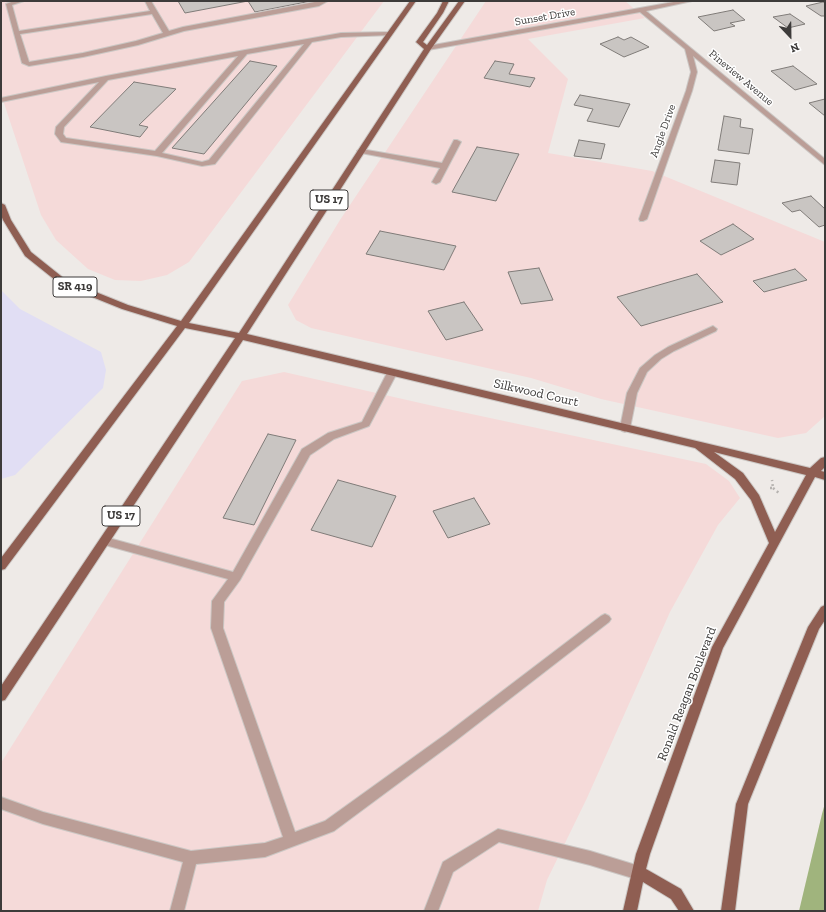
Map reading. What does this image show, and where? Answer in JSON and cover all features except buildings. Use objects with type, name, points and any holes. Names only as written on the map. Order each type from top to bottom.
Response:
[{"type":"main road","points":[[1,566],[68,474],[183,325],[413,1]]},
{"type":"main road","points":[[428,48],[419,42],[440,13],[446,1]]},
{"type":"main road","name":"US 17","points":[[1,696],[241,336],[428,48],[462,1]]},
{"type":"main road","name":"SR 419","points":[[2,209],[28,254],[64,282],[109,302],[183,325],[241,336]]},
{"type":"main road","name":"Silkwood Court","points":[[241,336],[825,476]]},
{"type":"main road","points":[[696,445],[739,476],[755,498],[774,543]]},
{"type":"main road","name":"Ronald Reagan Boulevard","points":[[630,911],[643,854],[718,647],[813,472],[825,461]]},
{"type":"main road","points":[[728,911],[742,804],[814,627],[825,610]]},
{"type":"main road","points":[[639,873],[660,883],[676,894],[687,911]]},
{"type":"street","points":[[21,1],[9,4],[25,62],[29,64],[83,55],[138,43],[183,29],[319,4],[325,1]]},
{"type":"street","points":[[148,1],[167,34]]},
{"type":"street","name":"Sunset Drive","points":[[428,48],[689,1]]},
{"type":"street","name":"Pineview Avenue","points":[[642,10],[825,163]]},
{"type":"street","points":[[17,33],[154,12]]},
{"type":"street","points":[[1,100],[106,78],[341,34],[390,34]]},
{"type":"street","points":[[106,78],[60,127],[59,134],[64,140],[157,154],[202,164],[212,162],[310,40]]},
{"type":"street","name":"Angle Drive","points":[[643,219],[689,91],[694,72],[688,49]]},
{"type":"street","points":[[157,154],[245,52]]},
{"type":"street","points":[[436,182],[457,142]]},
{"type":"street","points":[[361,151],[444,166]]},
{"type":"street","points":[[625,428],[632,393],[643,370],[658,357],[671,349],[713,329]]},
{"type":"street","points":[[291,840],[216,628],[218,601],[236,577],[306,452],[331,436],[366,424],[392,373]]},
{"type":"street","points":[[105,541],[236,577]]},
{"type":"street","points":[[1,803],[43,818],[191,858],[265,850],[329,826],[450,738],[605,619]]},
{"type":"street","points":[[431,911],[448,867],[498,835],[590,858],[639,873]]},
{"type":"street","points":[[177,911],[191,858]]},
{"type":"path","points":[[773,488],[780,494]]},
{"type":"shaded area","points":[[1,1],[384,1],[189,262],[167,275],[141,281],[115,280],[88,269],[56,240],[41,215],[1,94]]},
{"type":"shaded area","points":[[486,1],[625,1],[645,18],[528,39],[568,79],[548,153],[652,171],[825,242],[825,416],[806,433],[778,438],[601,399],[531,378],[311,328],[296,320],[288,305],[340,220]]},
{"type":"shaded area","points":[[1,290],[20,309],[101,352],[106,370],[103,388],[15,475],[1,479]]},
{"type":"shaded area","points":[[284,372],[429,405],[706,464],[729,481],[740,498],[718,525],[670,612],[587,798],[547,880],[538,911],[1,911],[1,763],[242,381]]},
{"type":"green space","points":[[825,803],[825,911],[799,911],[822,814]]}]
